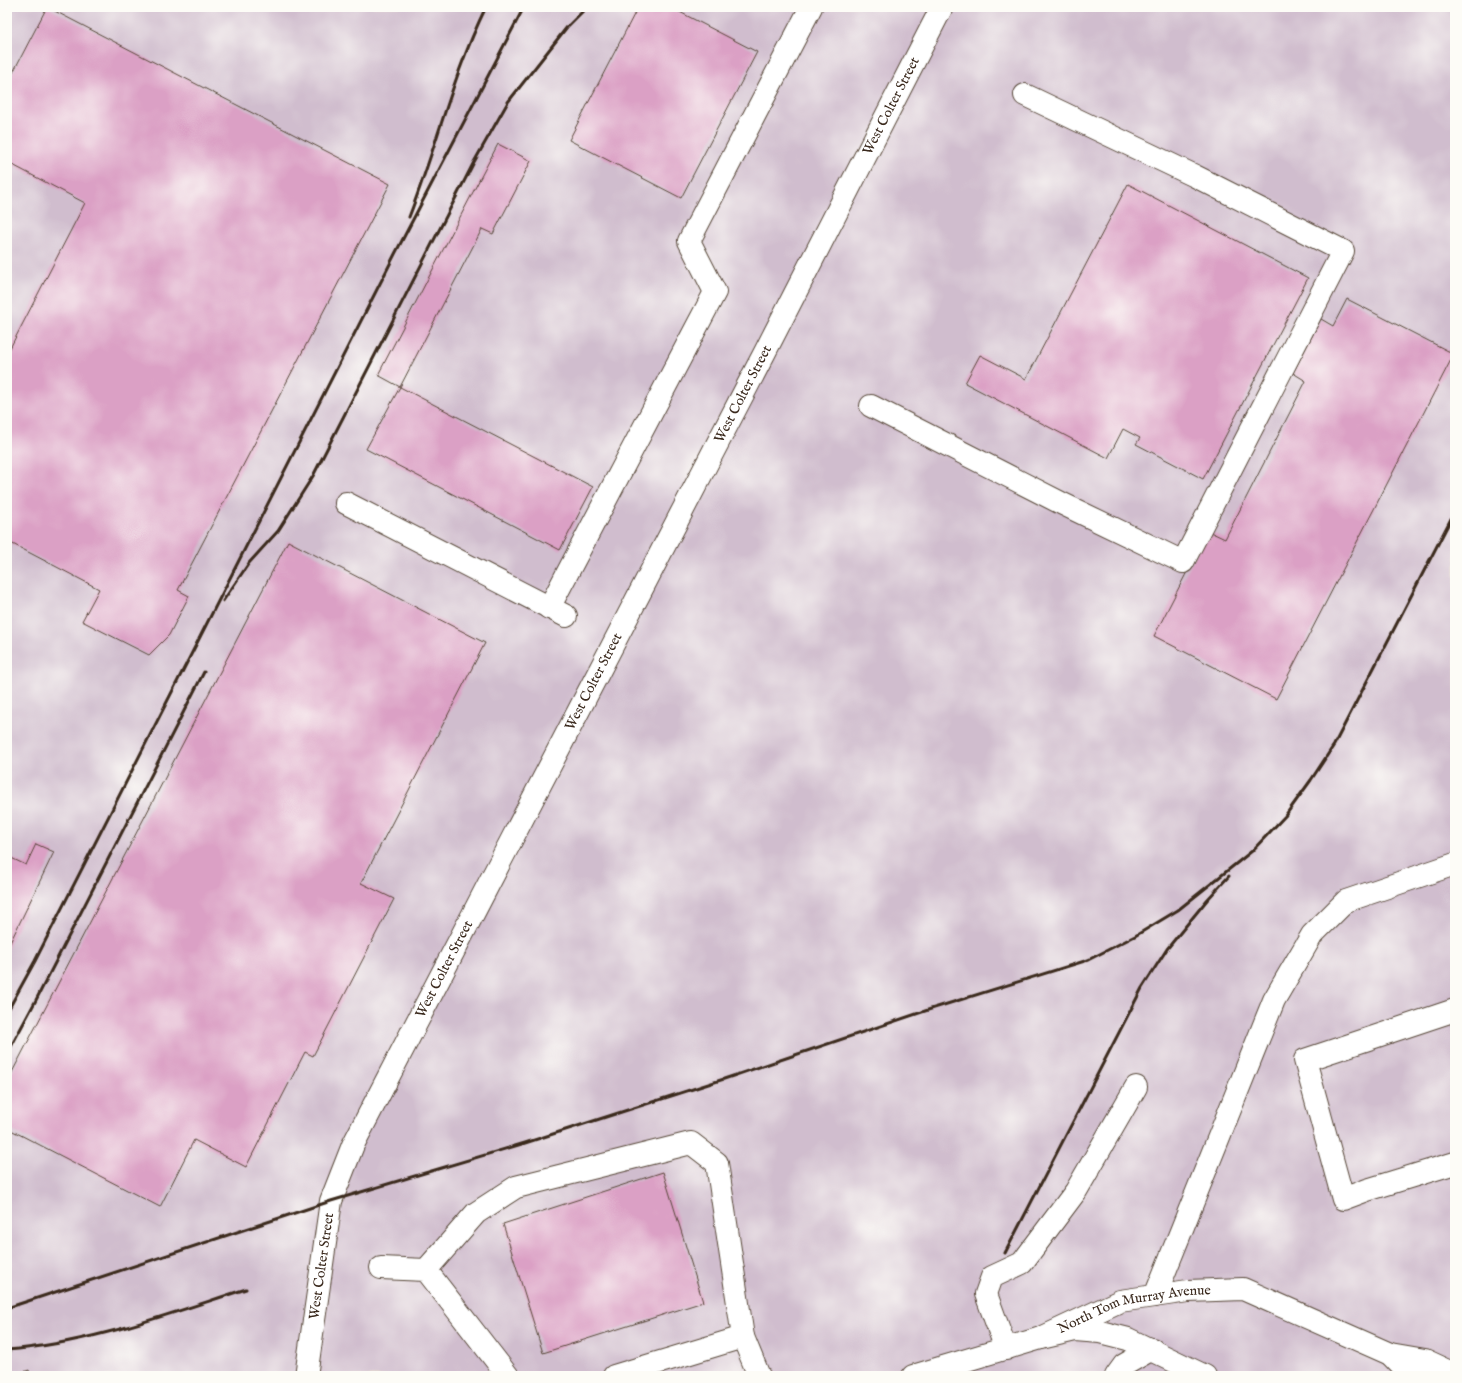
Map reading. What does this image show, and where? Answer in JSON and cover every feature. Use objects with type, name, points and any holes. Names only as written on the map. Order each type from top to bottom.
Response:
[{"type":"street","points":[[346,503],[557,612],[715,292],[689,241],[811,7]]},
{"type":"street","name":"West Colter Street","points":[[306,1376],[331,1201],[352,1145],[754,374],[942,7]]},
{"type":"street","points":[[871,406],[1063,504],[1182,562],[1343,251],[1196,176],[1025,95]]},
{"type":"street","points":[[1155,1296],[1274,1000],[1312,934],[1346,901],[1455,864]]},
{"type":"street","points":[[1455,1010],[1306,1060],[1343,1199],[1367,1190],[1455,1163]]},
{"type":"street","points":[[1006,1349],[986,1294],[992,1277],[1022,1263],[1076,1191],[1136,1088]]},
{"type":"street","points":[[426,1270],[476,1213],[516,1187],[691,1143],[717,1162],[743,1337],[759,1376]]},
{"type":"street","points":[[381,1268],[426,1270],[508,1376]]},
{"type":"street","name":"North Tom Murray Avenue","points":[[1042,1338],[1120,1301],[1188,1291],[1243,1289],[1390,1354]]},
{"type":"street","name":"North Tom Murray Avenue","points":[[1042,1338],[1075,1330],[1100,1332],[1128,1339],[1152,1349],[1205,1376]]},
{"type":"street","points":[[614,1376],[743,1337]]},
{"type":"street","points":[[913,1376],[1042,1338]]},
{"type":"street","points":[[1116,1376],[1124,1365],[1152,1349]]},
{"type":"street","points":[[1390,1354],[1425,1360],[1455,1374]]},
{"type":"street","points":[[1390,1354],[1411,1376]]},
{"type":"shaded area","points":[[7,7],[1455,7],[1455,1376],[7,1376]]},
{"type":"building","points":[[47,7],[390,184],[178,590],[189,596],[169,635],[149,655],[82,621],[99,589],[7,541],[7,354],[85,203],[7,162],[7,84]]},
{"type":"building","points":[[638,7],[670,7],[757,52],[681,198],[569,140]]},
{"type":"building","points":[[498,144],[531,161],[493,234],[482,229],[400,387],[378,375]]},
{"type":"building","points":[[1128,184],[1308,278],[1203,479],[1136,444],[1140,438],[1123,429],[1108,458],[965,383],[980,355],[1026,379]]},
{"type":"building","points":[[1347,299],[1454,354],[1276,699],[1154,636],[1208,531],[1225,539],[1306,381],[1293,373],[1321,319],[1333,326]]},
{"type":"building","points":[[400,387],[593,487],[560,550],[366,449]]},
{"type":"building","points":[[288,541],[485,643],[361,883],[394,899],[313,1056],[305,1052],[246,1167],[194,1140],[160,1207],[7,1128],[7,1082]]},
{"type":"building","points":[[36,844],[54,852],[7,949],[7,856],[26,865]]},
{"type":"building","points":[[663,1172],[703,1302],[543,1353],[503,1224]]},
{"type":"building","points":[[29,1370],[30,1376],[11,1376]]},
{"type":"railway","points":[[409,217],[454,85],[474,32],[486,7]]},
{"type":"railway","points":[[7,1012],[35,961],[395,254],[524,7]]},
{"type":"railway","points":[[223,601],[249,563],[278,531],[313,476],[474,162],[508,102],[567,27],[587,7]]},
{"type":"railway","points":[[7,1308],[331,1201],[525,1143],[724,1079],[931,1009],[1088,960],[1135,936],[1178,910],[1252,851],[1285,816],[1334,745],[1455,511]]},
{"type":"railway","points":[[7,1054],[204,672]]},
{"type":"railway","points":[[1005,1253],[1142,988],[1167,949],[1207,900],[1229,876]]},
{"type":"railway","points":[[7,1350],[38,1347],[98,1335],[158,1318],[246,1289]]}]
